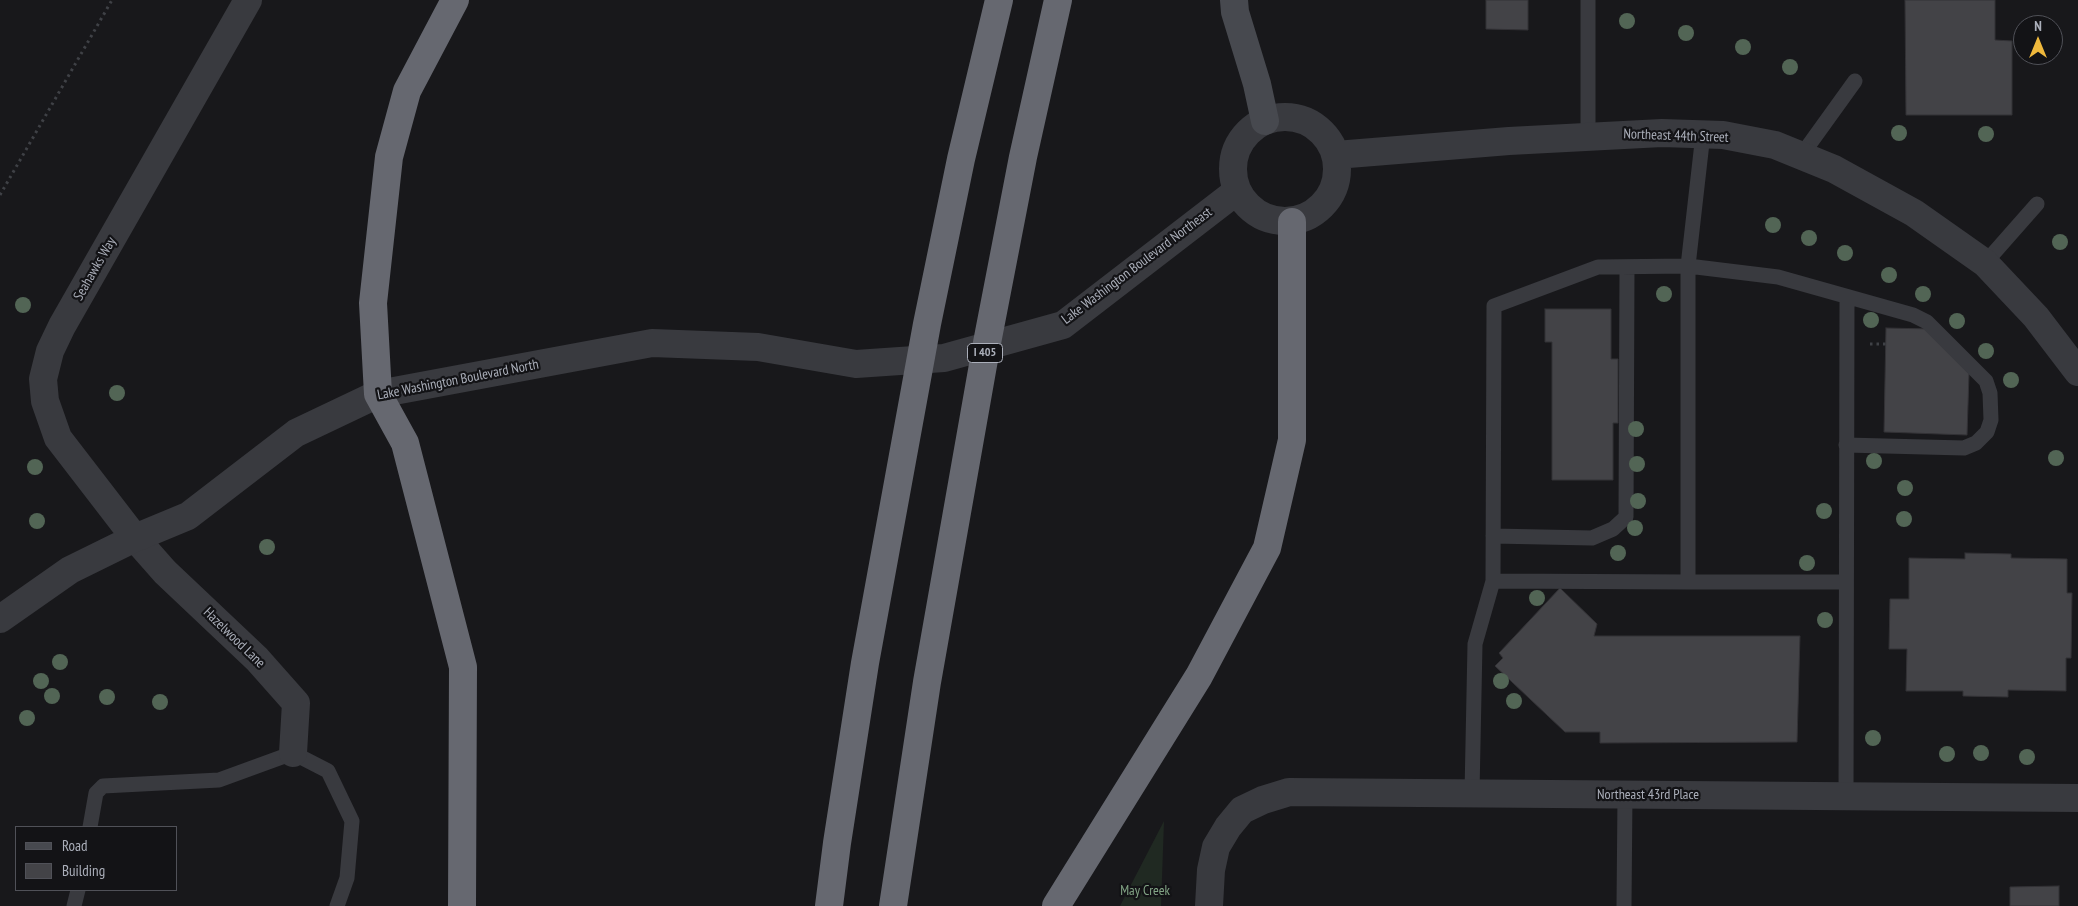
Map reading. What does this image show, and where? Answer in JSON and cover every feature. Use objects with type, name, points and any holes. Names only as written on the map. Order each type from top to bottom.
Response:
[{"type":"highway","points":[[455,0],[407,91],[389,157],[373,303],[378,394],[405,443],[463,667],[462,906]]},
{"type":"highway","points":[[829,906],[886,546],[927,324],[961,159],[999,0]]},
{"type":"highway","name":"I 405","points":[[893,906],[927,682],[986,348],[1023,157],[1058,0]]},
{"type":"highway","points":[[1056,906],[1199,676],[1267,548],[1292,440],[1292,222]]},
{"type":"main road","points":[[1234,0],[1235,12],[1257,84],[1265,121]]},
{"type":"street","name":"Seahawks Way","points":[[135,538],[58,438],[45,401],[43,379],[50,351],[62,326],[248,0]]},
{"type":"street","points":[[1283,117],[1300,119],[1316,127],[1329,139],[1336,155],[1338,173],[1334,190],[1324,206],[1309,216],[1292,222],[1275,221],[1259,215],[1246,204],[1237,190],[1233,174],[1234,158],[1240,142],[1251,129],[1265,121],[1283,117]]},
{"type":"street","name":"Northeast 44th Street","points":[[1336,155],[1588,135],[1662,133],[1723,135],[1775,146],[1834,169],[1914,212],[1985,263],[2036,316],[2075,362]]},
{"type":"street","name":"Lake Washington Boulevard Northeast","points":[[856,364],[944,358],[1063,325],[1237,190]]},
{"type":"street","name":"Lake Washington Boulevard North","points":[[0,619],[70,570],[135,538],[188,516],[296,433],[378,394],[652,343],[758,347],[856,364]]},
{"type":"street","name":"Hazelwood Lane","points":[[135,538],[165,572],[257,659],[296,703],[294,753]]},
{"type":"street","name":"Northeast 43rd Place","points":[[1209,906],[1210,870],[1216,847],[1228,827],[1242,810],[1263,800],[1289,792],[2078,798]]},
{"type":"lane","points":[[1588,0],[1588,135]]},
{"type":"lane","points":[[1801,156],[1855,81]]},
{"type":"lane","points":[[1688,582],[1688,266],[1703,134]]},
{"type":"lane","points":[[1985,263],[2037,204]]},
{"type":"lane","points":[[1472,793],[1475,644],[1494,582],[1494,306],[1598,267],[1688,266],[1778,277],[1913,316],[1927,322],[1986,382],[1990,393],[1991,420],[1987,432],[1976,443],[1964,448],[1846,445]]},
{"type":"lane","points":[[1494,536],[1592,538],[1613,530],[1626,517],[1627,267]]},
{"type":"lane","points":[[1846,796],[1847,298]]},
{"type":"lane","points":[[1494,582],[1846,582]]},
{"type":"lane","points":[[90,826],[96,793],[104,786],[219,780],[294,753],[328,771],[352,821],[347,878],[337,906]]},
{"type":"lane","points":[[1624,906],[1625,795]]},
{"type":"lane","points":[[74,906],[78,891]]},
{"type":"path","points":[[0,195],[112,0]]},
{"type":"green space","name":"May Creek","points":[[1164,821],[1161,906],[1120,906]]},
{"type":"building","points":[[1486,0],[1528,0],[1528,30],[1486,29]]},
{"type":"building","points":[[1905,0],[1995,0],[1995,40],[2012,41],[2012,115],[1906,115]]},
{"type":"building","points":[[1545,309],[1611,309],[1611,359],[1618,359],[1618,423],[1613,423],[1613,480],[1552,480],[1552,342],[1545,342]]},
{"type":"building","points":[[1886,328],[1931,329],[1969,374],[1967,435],[1884,432]]},
{"type":"building","points":[[1965,553],[2011,554],[2011,558],[2067,559],[2067,593],[2072,593],[2071,658],[2066,658],[2066,691],[2008,690],[2008,697],[1963,696],[1963,691],[1906,691],[1907,649],[1889,649],[1890,599],[1909,599],[1909,558],[1965,559]]},
{"type":"building","points":[[1560,588],[1597,624],[1594,636],[1800,636],[1797,742],[1600,743],[1600,732],[1565,732],[1495,666],[1503,658],[1499,653]]},
{"type":"building","points":[[2059,886],[2059,906],[2010,906],[2010,887]]}]
